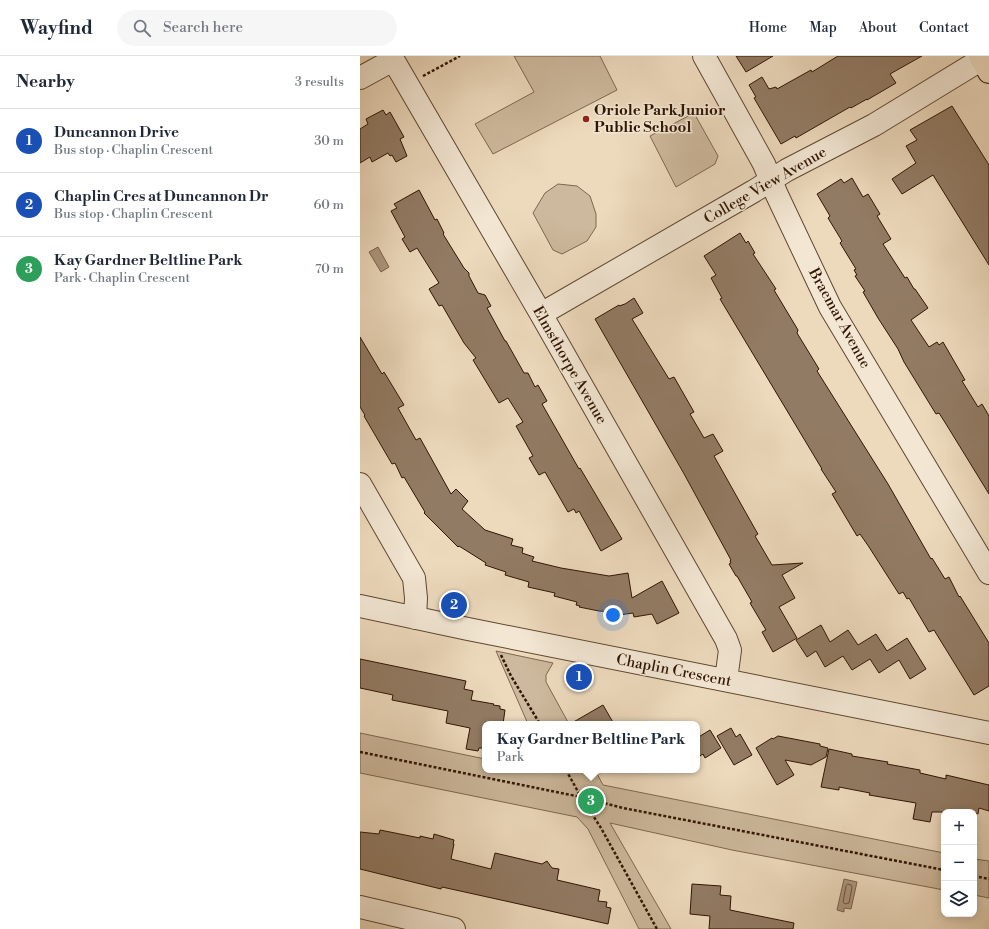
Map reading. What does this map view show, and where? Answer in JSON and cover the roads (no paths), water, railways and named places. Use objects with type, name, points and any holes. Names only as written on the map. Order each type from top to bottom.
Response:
[{"type":"street","name":"Braemar Avenue","points":[[704,56],[764,164],[830,307],[989,573]]},
{"type":"street","points":[[360,78],[392,58]]},
{"type":"street","name":"Elmsthorpe Avenue","points":[[392,58],[542,314],[726,639],[730,650],[726,680]]},
{"type":"street","name":"College View Avenue","points":[[542,314],[771,180],[874,125],[984,61]]},
{"type":"street","points":[[360,484],[414,578],[416,598],[415,618]]},
{"type":"street","name":"Chaplin Crescent","points":[[360,606],[502,636],[989,733]]},
{"type":"street","points":[[360,907],[454,929]]},
{"type":"water","points":[[378,247],[389,267],[381,272],[369,252]]},
{"type":"water","points":[[844,879],[857,882],[851,909],[844,908],[844,912],[837,910]]},
{"type":"place","name":"Oriole Park Junior Public School","points":[[586,119]]},
{"type":"place","name":"Chaplin Cres at Duncannon Dr","points":[[454,605]]},
{"type":"place","name":"Duncannon Drive","points":[[579,677]]},
{"type":"place","name":"Kay Gardner Beltline Park","points":[[591,801]]}]
